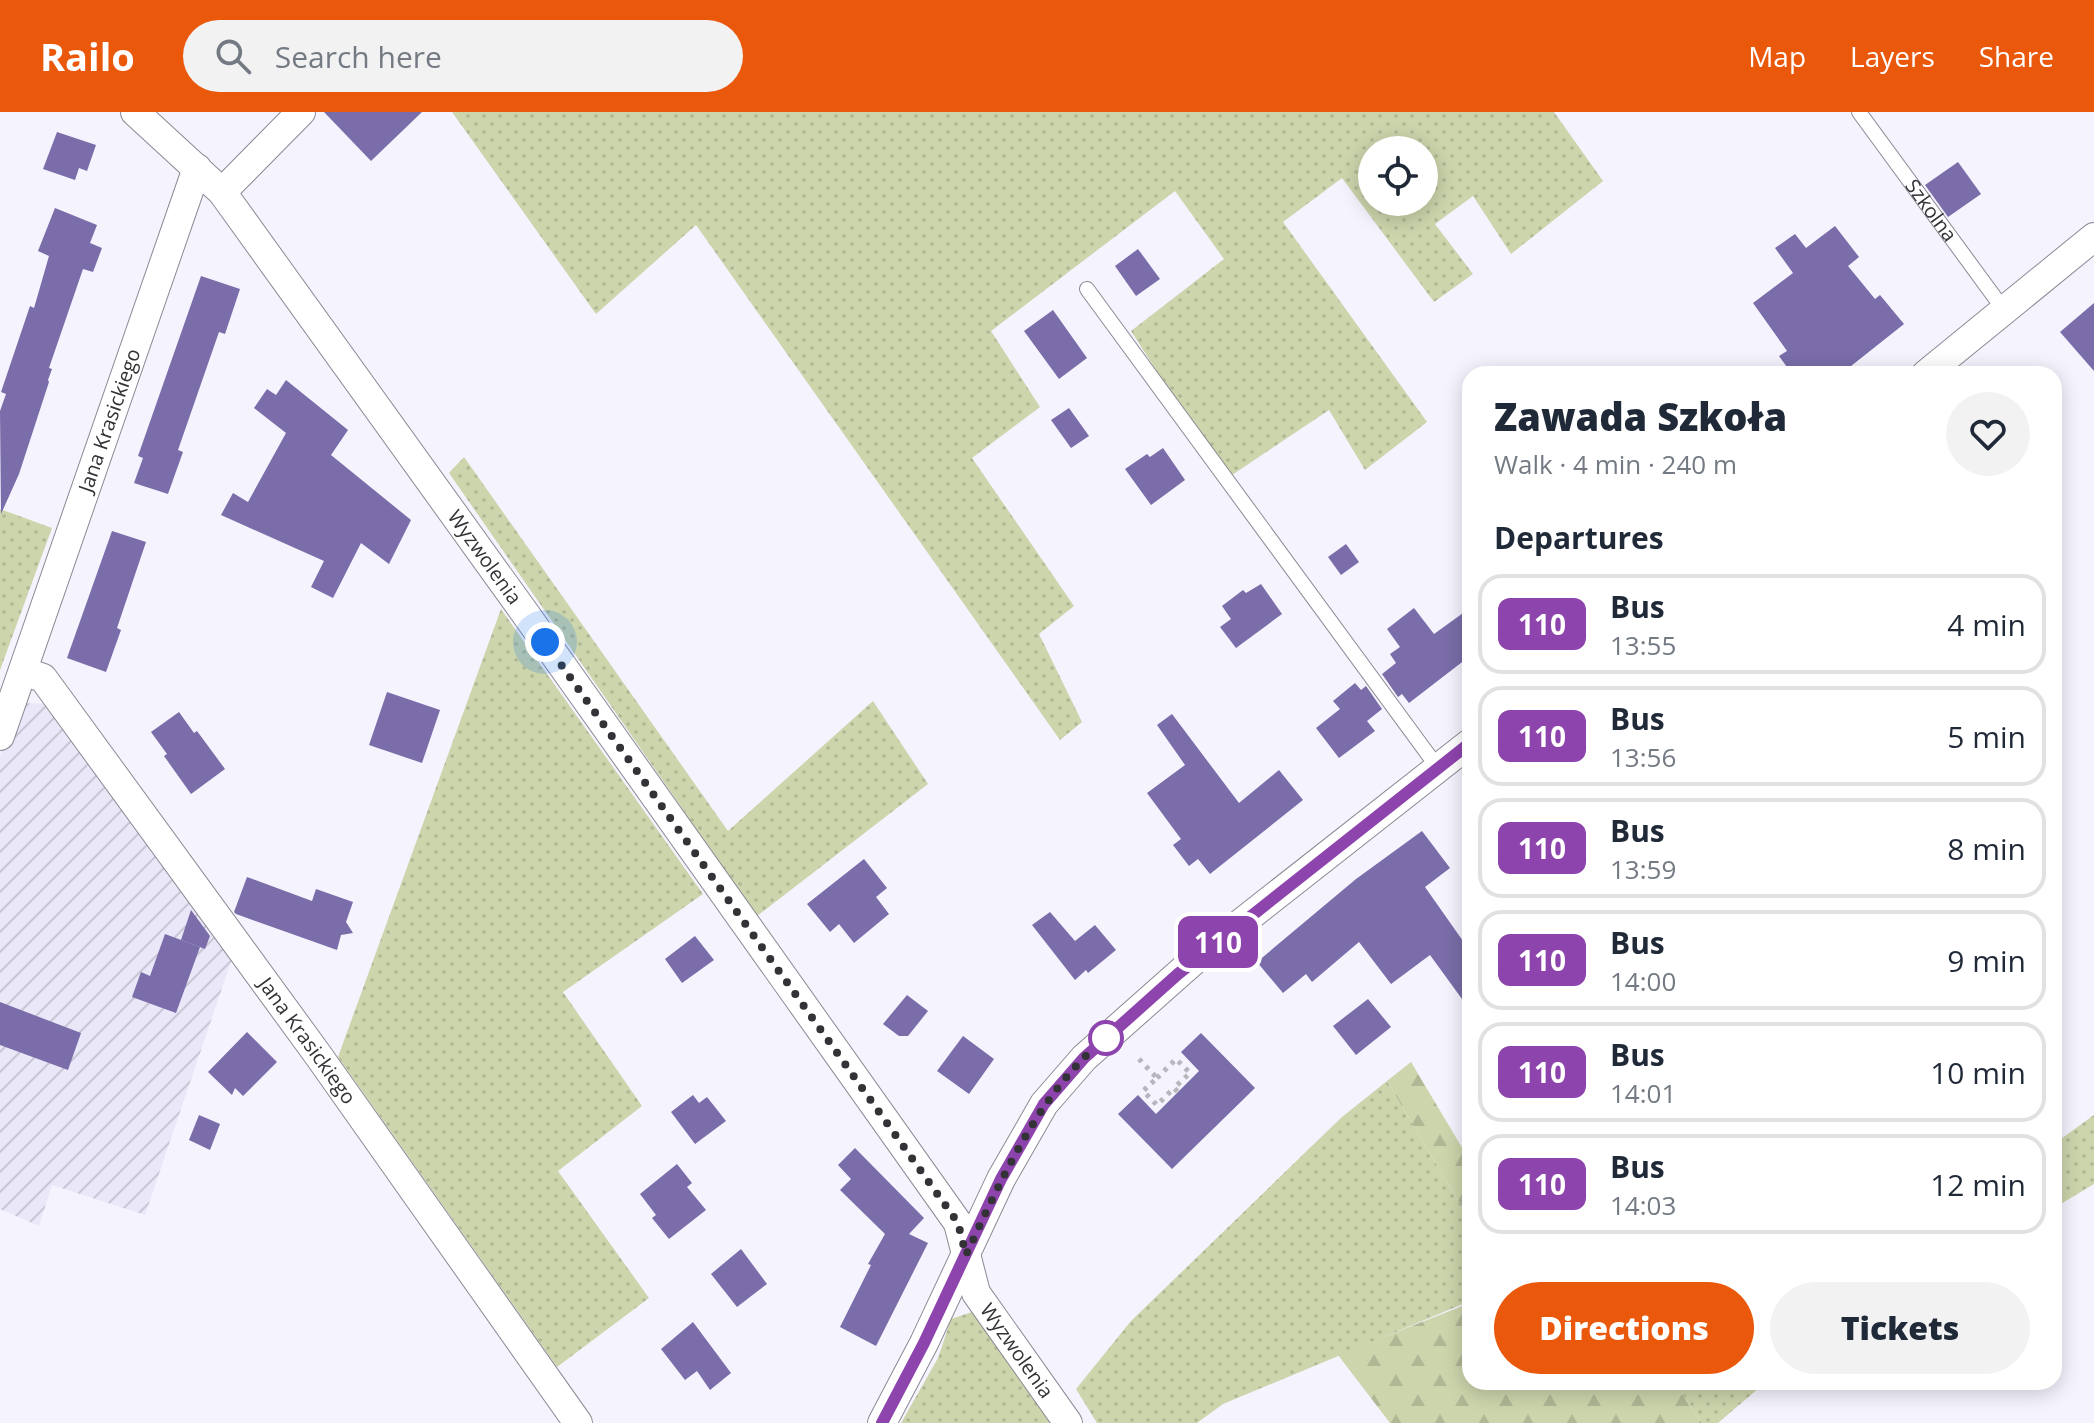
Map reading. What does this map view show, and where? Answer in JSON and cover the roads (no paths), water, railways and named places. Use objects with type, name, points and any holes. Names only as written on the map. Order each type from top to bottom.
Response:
[{"type":"street","name":"Wyzwolenia","points":[[135,112],[222,192],[958,1223],[976,1293],[1068,1423]]},
{"type":"street","points":[[222,192],[301,112]]},
{"type":"street","name":"Jana Krasickiego","points":[[0,736],[197,168]]},
{"type":"street","points":[[1936,366],[2094,237]]},
{"type":"street","name":"Jana Krasickiego","points":[[23,671],[43,678],[309,1042],[578,1423]]},
{"type":"street","points":[[882,1423],[924,1343],[1001,1179],[1044,1104],[1084,1058],[1199,956],[1462,749]]},
{"type":"lane","name":"Szkolna","points":[[1859,112],[2004,310]]},
{"type":"lane","points":[[1087,289],[1438,768]]}]
